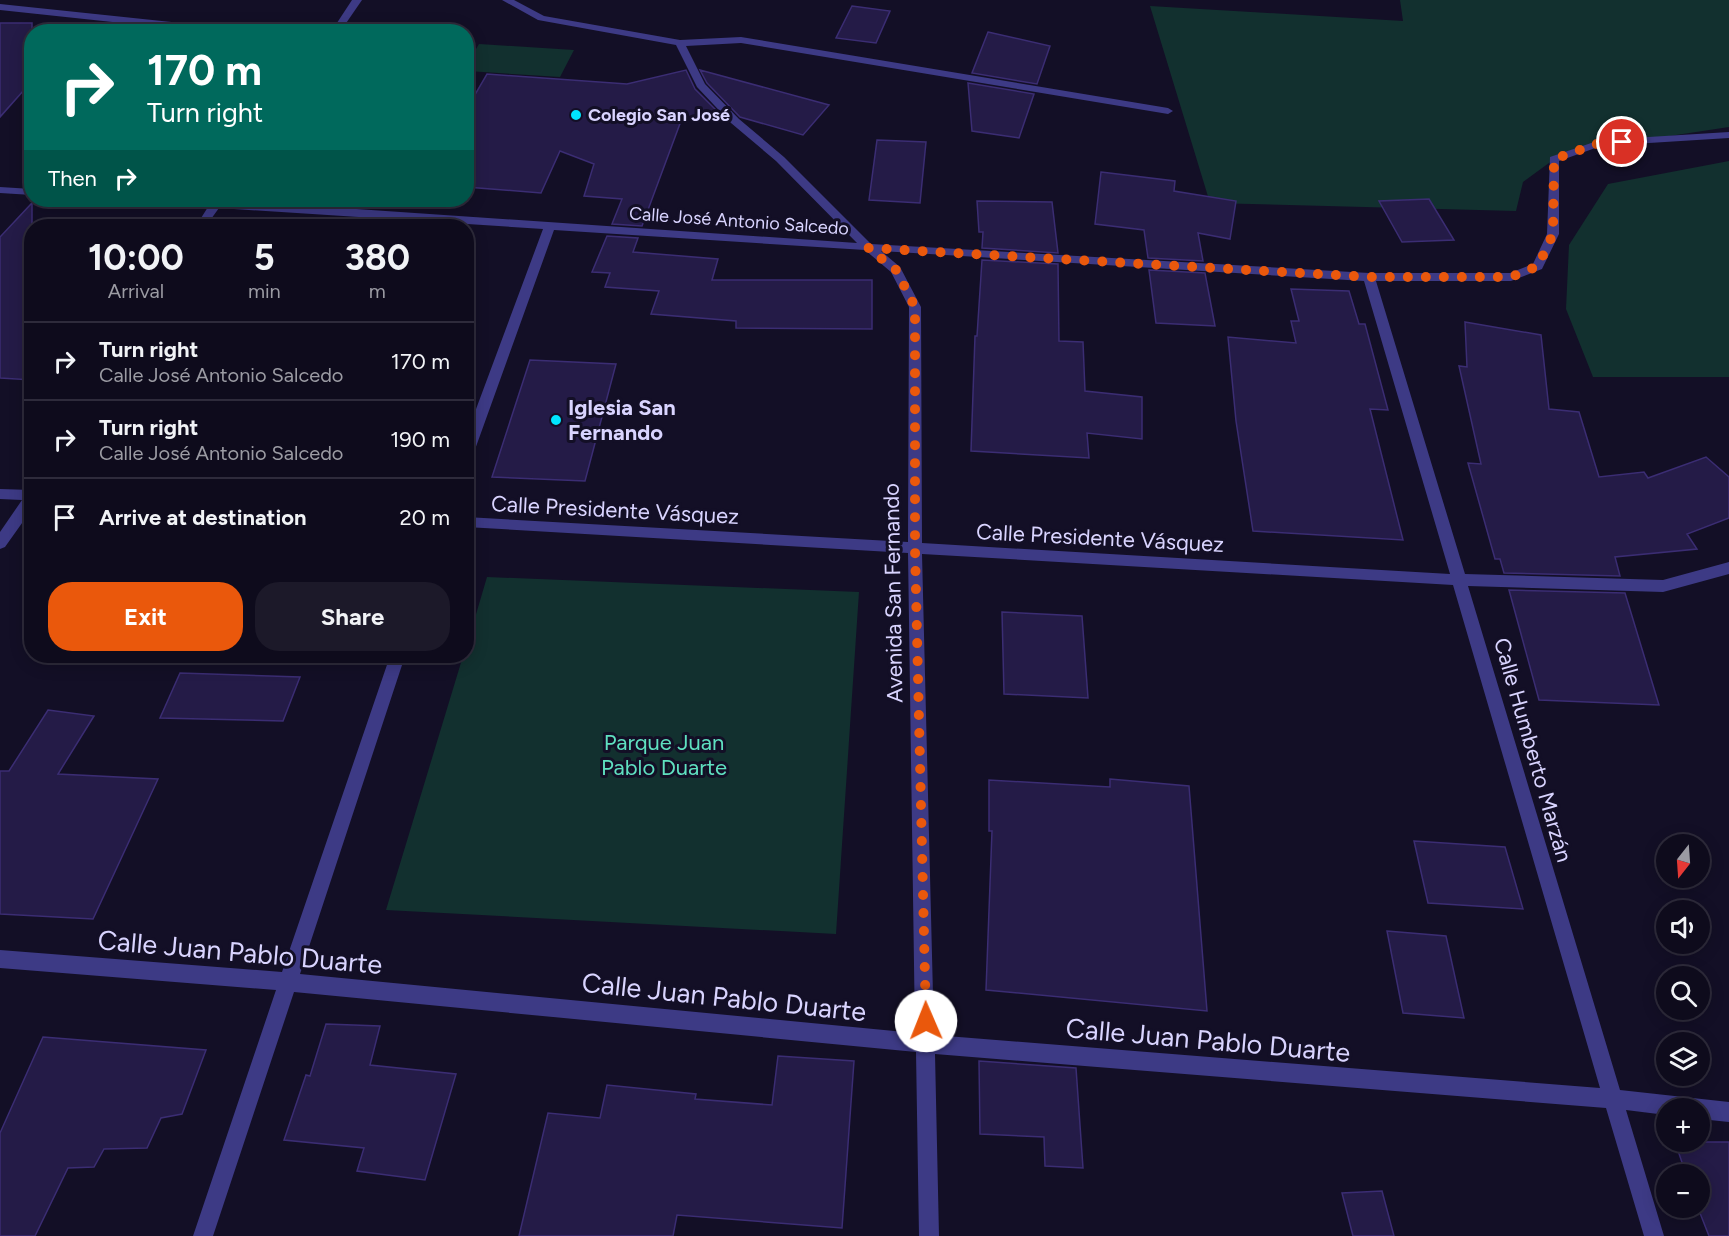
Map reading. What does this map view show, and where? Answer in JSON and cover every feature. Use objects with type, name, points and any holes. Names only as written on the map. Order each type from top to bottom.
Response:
[{"type":"street","points":[[341,24],[357,0]]},
{"type":"street","points":[[507,0],[542,18],[680,43],[741,40],[1168,111]]},
{"type":"street","points":[[0,7],[162,24]]},
{"type":"street","name":"Avenida San Fernando","points":[[680,43],[701,85],[735,121],[780,159],[868,248],[896,270],[915,307],[915,549],[927,1044],[929,1236]]},
{"type":"street","name":"Calle José Antonio Salcedo","points":[[474,220],[868,248],[1369,277],[1511,277],[1538,266],[1553,234],[1554,159],[1600,143],[1729,135]]},
{"type":"street","points":[[0,190],[24,192]]},
{"type":"street","name":"Calle José Antonio Salcedo","points":[[297,207],[457,219]]},
{"type":"street","points":[[474,433],[550,226]]},
{"type":"street","name":"Calle Humberto Marzán","points":[[1369,277],[1654,1236]]},
{"type":"street","points":[[0,494],[24,496]]},
{"type":"street","points":[[0,543],[24,508]]},
{"type":"street","name":"Calle Presidente Vásquez","points":[[474,522],[1460,580],[1663,586],[1729,568]]},
{"type":"street","points":[[203,1236],[395,663]]},
{"type":"street","name":"Calle Juan Pablo Duarte","points":[[0,959],[288,982],[927,1044],[1656,1104]]},
{"type":"street","points":[[1710,1110],[1729,1112]]},
{"type":"green space","points":[[1400,0],[1729,0],[1729,127],[1564,152],[1523,182],[1516,211],[1210,203],[1150,6],[1403,21]]},
{"type":"green space","points":[[479,44],[574,50],[560,77],[474,71],[474,52]]},
{"type":"green space","points":[[1729,161],[1729,377],[1593,377],[1566,309],[1569,245],[1608,184]]},
{"type":"green space","name":"Parque Juan Pablo Duarte","points":[[487,577],[859,592],[836,934],[386,910],[461,663],[474,663],[474,621]]},
{"type":"building","points":[[852,6],[890,11],[876,43],[836,38]]},
{"type":"building","points":[[0,23],[32,23],[24,24],[24,90],[0,117]]},
{"type":"building","points":[[988,32],[1050,46],[1037,84],[972,73]]},
{"type":"building","points":[[686,70],[695,89],[718,112],[681,121],[642,226],[612,224],[622,199],[584,196],[594,164],[560,151],[541,193],[474,188],[474,96],[487,74],[627,84]]},
{"type":"building","points":[[700,70],[829,105],[803,135],[740,117],[707,83]]},
{"type":"building","points":[[968,83],[1034,94],[1019,138],[972,131]]},
{"type":"building","points":[[877,140],[926,142],[920,203],[869,200]]},
{"type":"building","points":[[1101,172],[1175,181],[1174,191],[1236,201],[1230,239],[1198,233],[1203,261],[1148,258],[1144,230],[1095,224]]},
{"type":"building","points":[[1429,199],[1454,240],[1402,242],[1379,201]]},
{"type":"building","points":[[977,201],[1052,202],[1058,253],[982,248],[983,232],[979,232]]},
{"type":"building","points":[[28,207],[32,207],[32,219],[24,219],[24,380],[0,378],[0,237]]},
{"type":"building","points":[[607,236],[638,238],[633,252],[718,259],[712,280],[872,280],[872,329],[736,328],[736,321],[651,314],[659,291],[605,287],[610,273],[592,272]]},
{"type":"building","points":[[982,260],[1058,264],[1059,341],[1083,342],[1085,391],[1142,397],[1142,439],[1087,433],[1089,458],[971,451],[975,336],[977,336]]},
{"type":"building","points":[[1149,270],[1205,273],[1215,326],[1156,323]]},
{"type":"building","points":[[1291,289],[1349,291],[1359,324],[1365,324],[1388,410],[1370,409],[1403,540],[1253,531],[1236,421],[1228,337],[1296,343],[1291,321],[1299,321]]},
{"type":"building","points":[[1465,322],[1541,335],[1549,409],[1579,412],[1599,477],[1644,472],[1648,478],[1706,457],[1729,477],[1729,518],[1687,534],[1697,549],[1615,557],[1620,576],[1504,573],[1500,559],[1495,559],[1468,463],[1481,464],[1459,366],[1467,367]]},
{"type":"building","name":"Iglesia San Fernando","points":[[530,360],[616,364],[585,481],[492,477]]},
{"type":"building","points":[[1509,590],[1625,593],[1659,705],[1539,700]]},
{"type":"building","points":[[1002,612],[1082,616],[1088,698],[1004,694]]},
{"type":"building","points":[[180,673],[300,677],[283,721],[160,718]]},
{"type":"building","points":[[48,710],[94,716],[58,774],[158,779],[93,919],[0,914],[0,771],[9,771]]},
{"type":"building","points":[[1110,779],[1189,786],[1207,1011],[986,990],[992,831],[989,831],[989,780],[1110,787]]},
{"type":"building","points":[[1414,841],[1505,847],[1523,909],[1428,903]]},
{"type":"building","points":[[1387,931],[1446,936],[1464,1018],[1403,1013]]},
{"type":"building","points":[[326,1024],[380,1026],[370,1065],[456,1074],[425,1180],[357,1171],[364,1148],[284,1140],[306,1075],[310,1076]]},
{"type":"building","points":[[43,1037],[206,1050],[182,1114],[161,1118],[147,1148],[104,1149],[94,1167],[68,1168],[35,1236],[0,1236],[0,1133]]},
{"type":"building","points":[[778,1056],[854,1061],[842,1228],[677,1215],[673,1236],[519,1236],[548,1113],[600,1118],[607,1085],[696,1094],[695,1099],[772,1105]]},
{"type":"building","points":[[979,1061],[1076,1068],[1083,1168],[1045,1166],[1044,1137],[980,1134]]},
{"type":"building","points":[[1710,1142],[1729,1142],[1729,1236],[1709,1236],[1702,1218],[1710,1218],[1710,1164],[1683,1164],[1678,1152],[1710,1152]]},
{"type":"building","points":[[1382,1191],[1394,1236],[1353,1236],[1342,1193]]},
{"type":"place","name":"Colegio San José","points":[[576,115]]},
{"type":"place","name":"Iglesia San Fernando","points":[[556,420]]},
{"type":"route","points":[[926,1021],[915,549],[915,307],[896,270],[868,248],[1369,277],[1511,277],[1538,266],[1553,234],[1554,159],[1600,143],[1622,142]]}]
